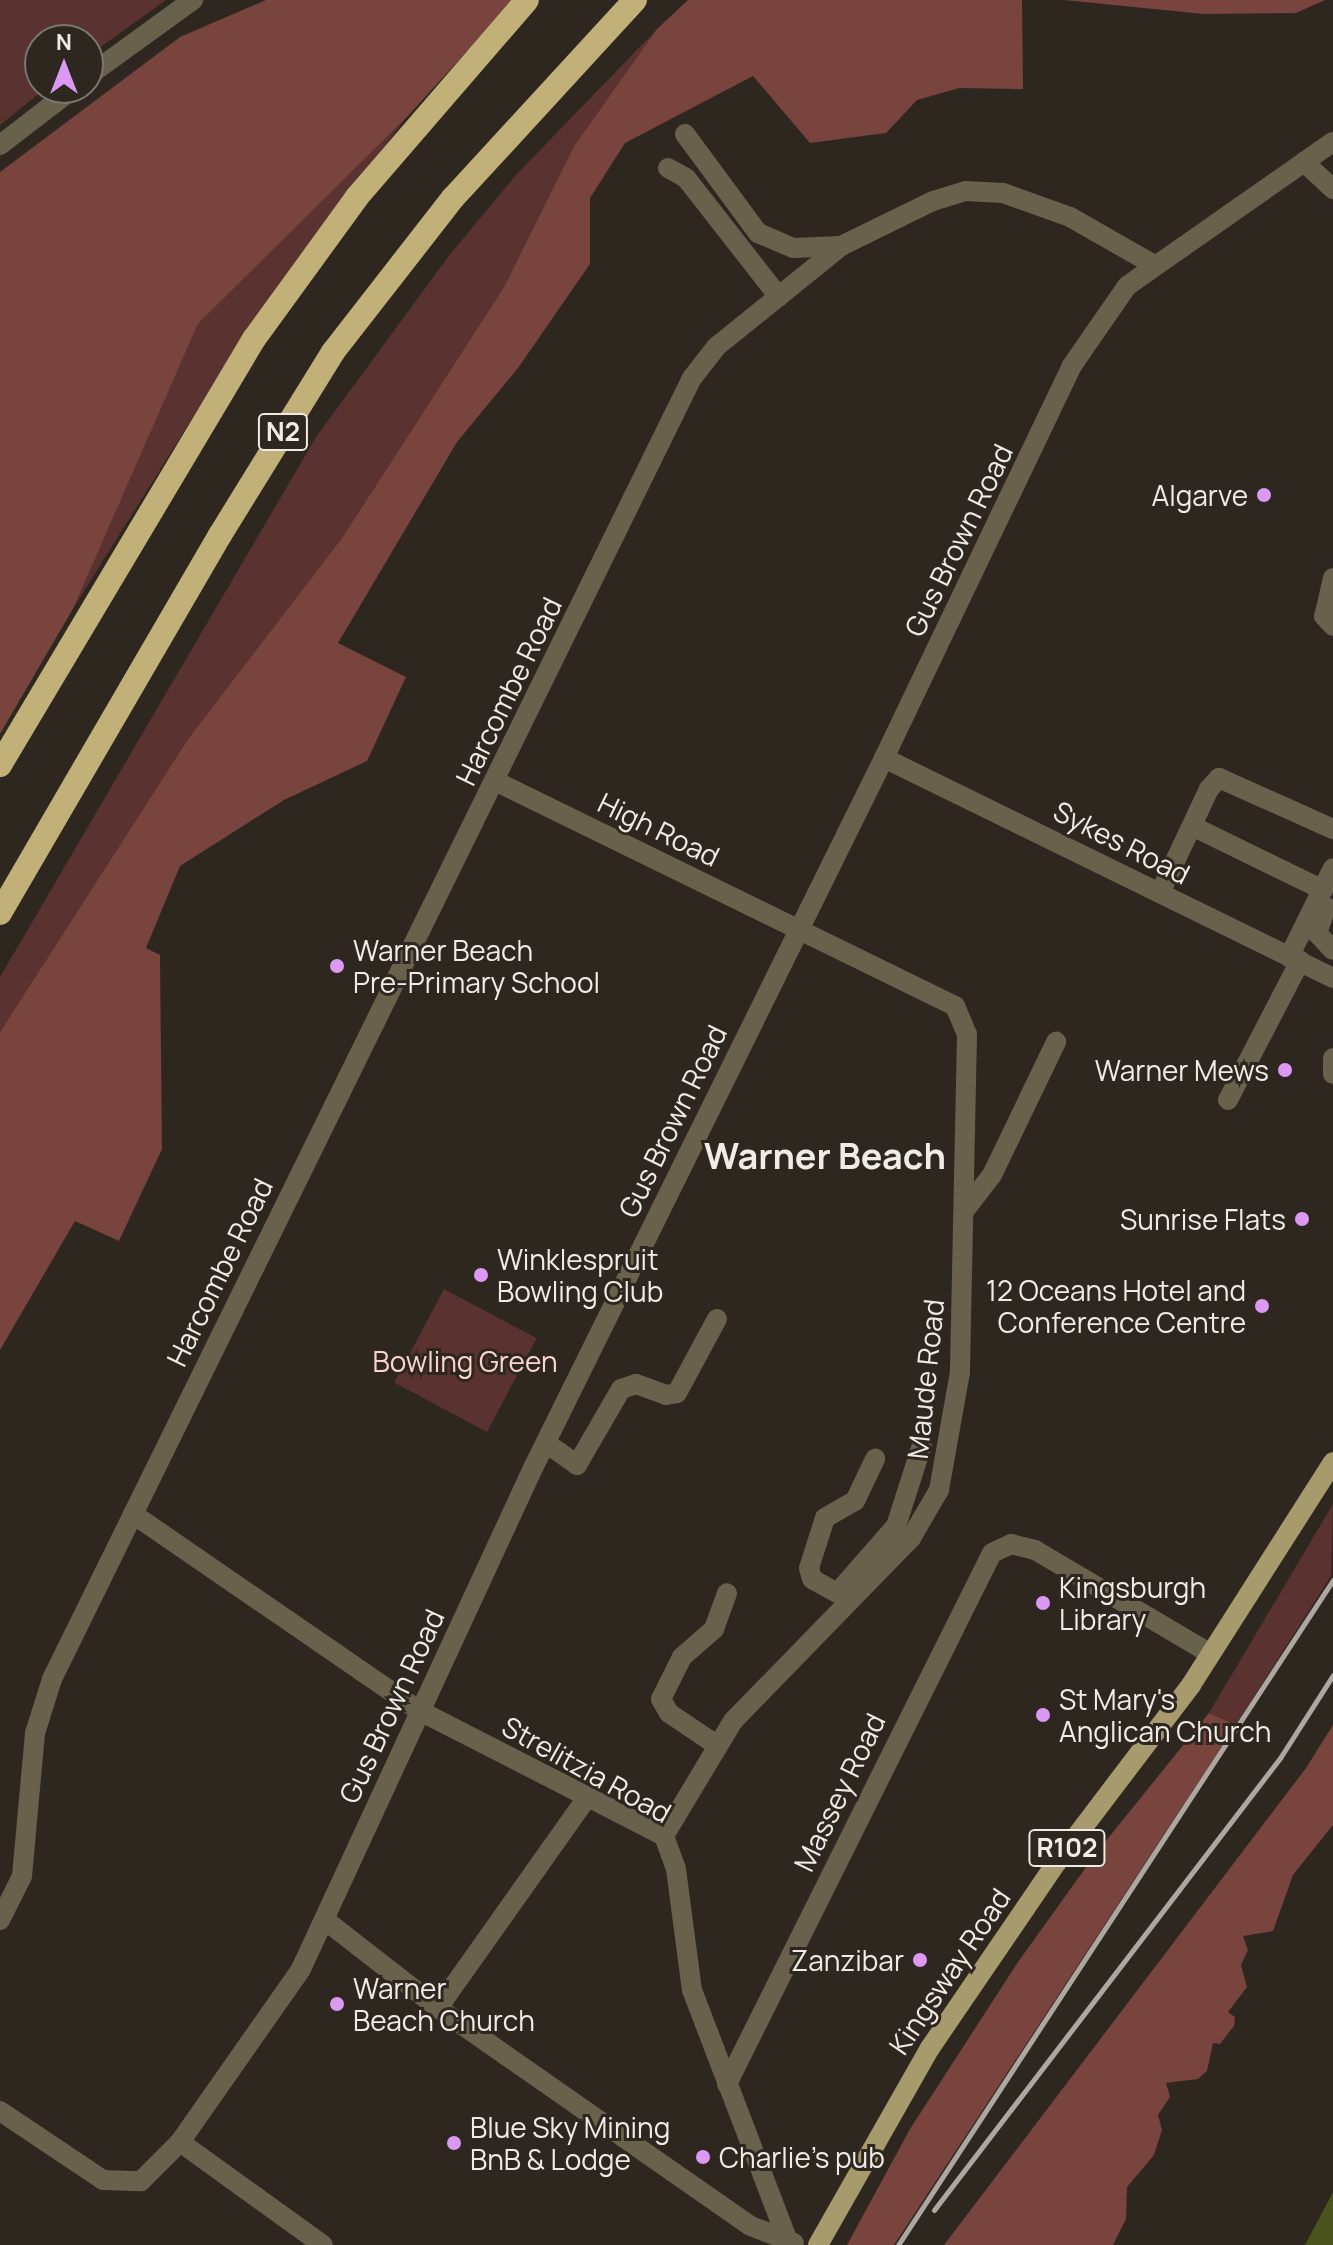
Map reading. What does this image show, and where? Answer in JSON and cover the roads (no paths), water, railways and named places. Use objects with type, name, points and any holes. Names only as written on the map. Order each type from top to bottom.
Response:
[{"type":"highway","name":"N2","points":[[0,765],[254,339],[357,197],[527,0]]},
{"type":"highway","name":"N2","points":[[0,913],[212,548],[333,352],[453,198],[635,0]]},
{"type":"main road","name":"Kingsway Road","points":[[818,2245],[897,2102],[959,2005],[1211,1654],[1333,1462]]},
{"type":"street","points":[[104,64],[193,0]]},
{"type":"street","points":[[0,145],[53,104]]},
{"type":"street","points":[[685,134],[758,233],[793,248],[841,246]]},
{"type":"street","name":"Gus Brown Road","points":[[0,2111],[87,2171],[114,2183],[129,2183],[152,2174],[180,2142],[301,1969],[418,1710],[546,1443],[884,758],[1071,367],[1127,286],[1333,142]]},
{"type":"street","points":[[1304,162],[1333,189]]},
{"type":"street","points":[[668,168],[686,178],[779,297]]},
{"type":"street","name":"Harcombe Road","points":[[0,1920],[18,1887],[28,1847],[35,1733],[44,1698],[692,378],[716,347],[841,246],[933,201],[965,191],[1003,193],[1070,217],[1154,265]]},
{"type":"street","points":[[1333,578],[1325,600],[1324,616],[1333,626]]},
{"type":"street","name":"Sykes Road","points":[[884,758],[1333,978]]},
{"type":"street","points":[[1160,893],[1219,778],[1333,829]]},
{"type":"street","name":"High Road","points":[[495,781],[798,929]]},
{"type":"street","points":[[1192,826],[1328,891]]},
{"type":"street","points":[[1333,868],[1317,933],[1333,950]]},
{"type":"street","points":[[1228,1100],[1328,891]]},
{"type":"street","name":"Maude Road","points":[[664,1836],[715,1744],[844,1596],[911,1538],[939,1490],[960,1372],[967,1034],[962,1017],[946,1001],[798,929]]},
{"type":"street","points":[[964,1211],[992,1175],[1056,1042]]},
{"type":"street","points":[[1333,1058],[1333,1074]]},
{"type":"street","points":[[546,1443],[577,1465],[621,1389],[636,1384],[659,1394],[677,1393],[717,1319]]},
{"type":"street","points":[[875,1459],[855,1501],[825,1518],[809,1568],[812,1579],[844,1596],[896,1526],[922,1445]]},
{"type":"street","name":"Strelitzia Road","points":[[133,1514],[418,1710],[586,1799],[664,1836],[676,1869],[692,1990],[792,2242]]},
{"type":"street","name":"Massey Road","points":[[727,2084],[982,1566],[1002,1547],[1020,1544],[1115,1594],[1211,1654]]},
{"type":"street","points":[[715,1744],[669,1713],[661,1699],[682,1657],[714,1629],[727,1593]]},
{"type":"street","points":[[438,2008],[586,1799]]},
{"type":"street","points":[[325,1920],[438,2008],[751,2226],[792,2242]]},
{"type":"street","points":[[180,2142],[323,2245]]},
{"type":"railway","points":[[898,2245],[1333,1580]]},
{"type":"railway","points":[[934,2210],[1280,1758],[1333,1675]]},
{"type":"place","name":"Algarve","points":[[1264,495]]},
{"type":"place","name":"Warner Beach Pre-Primary School","points":[[337,966]]},
{"type":"place","name":"Warner Mews","points":[[1285,1070]]},
{"type":"place","name":"Sunrise Flats","points":[[1302,1219]]},
{"type":"place","name":"Winklespruit Bowling Club","points":[[481,1275]]},
{"type":"place","name":"12 Oceans Hotel and Conference Centre","points":[[1262,1306]]},
{"type":"place","name":"Kingsburgh Library","points":[[1043,1603]]},
{"type":"place","name":"St Mary's Anglican Church","points":[[1043,1715]]},
{"type":"place","name":"Zanzibar","points":[[920,1960]]},
{"type":"place","name":"Warner Beach Church","points":[[337,2004]]},
{"type":"place","name":"Blue Sky Mining BnB & Lodge","points":[[454,2143]]},
{"type":"place","name":"Charlie's pub","points":[[703,2157]]},
{"type":"district","name":"Warner Beach","points":[[825,1156]]},
{"type":"park label","name":"Bowling Green","points":[[465,1361]]}]
